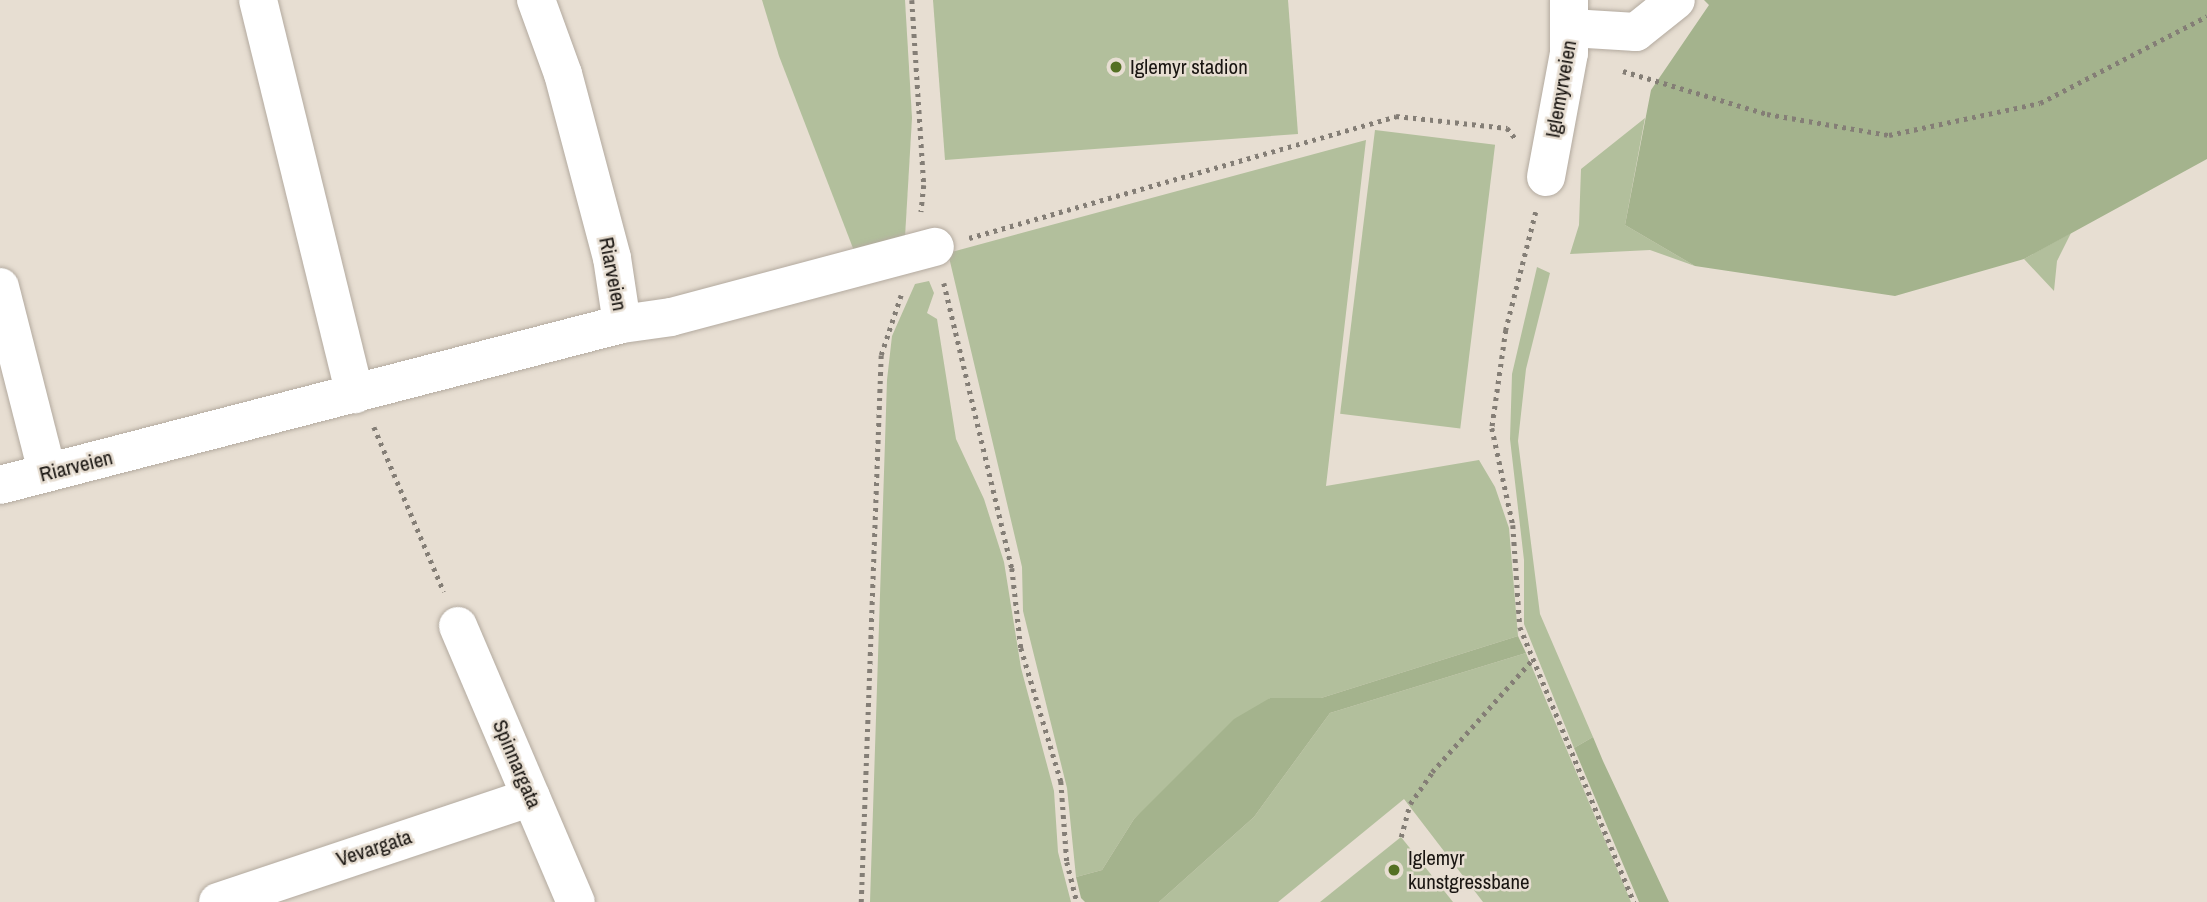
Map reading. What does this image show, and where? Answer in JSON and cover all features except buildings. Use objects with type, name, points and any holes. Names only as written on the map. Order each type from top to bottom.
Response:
[{"type":"street","points":[[258,0],[355,394]]},
{"type":"street","name":"Riarveien","points":[[0,485],[622,324],[612,258],[563,74],[536,0]]},
{"type":"street","points":[[1570,27],[1636,32],[1675,0]]},
{"type":"street","name":"Iglemyrveien","points":[[1546,177],[1570,27]]},
{"type":"street","points":[[622,324],[671,317],[925,250]]},
{"type":"street","points":[[0,287],[47,472]]},
{"type":"street","name":"Spinnargata","points":[[458,626],[576,902]]},
{"type":"street","name":"Vevargata","points":[[218,902],[531,797]]},
{"type":"path","points":[[912,0],[924,185],[925,250],[1012,568],[1021,648],[1061,780],[1067,862],[1077,902]]},
{"type":"path","points":[[1570,27],[1767,114],[1889,135],[2040,103],[2207,16]]},
{"type":"path","points":[[925,250],[1396,116],[1507,128],[1546,177],[1506,330],[1492,428],[1513,525],[1520,627],[1634,902]]},
{"type":"path","points":[[861,902],[881,355],[925,250]]},
{"type":"path","points":[[355,394],[379,436],[458,626]]},
{"type":"path","points":[[1401,837],[1410,804],[1432,772],[1533,659]]},
{"type":"green space","points":[[762,0],[905,0],[912,118],[905,237],[856,256],[779,56]]},
{"type":"green space","name":"Iglemyr stadion","points":[[933,0],[1288,0],[1298,134],[945,160]]},
{"type":"green space","points":[[1704,0],[2207,0],[2207,159],[2024,259],[1895,296],[1695,266],[1625,225],[1651,90],[1709,5]]},
{"type":"green space","points":[[1645,118],[1625,225],[1695,266],[1650,250],[1570,254],[1579,225],[1581,169]]},
{"type":"green space","points":[[1375,130],[1495,145],[1460,429],[1340,414]]},
{"type":"green space","points":[[1366,140],[1326,486],[1479,460],[1495,487],[1509,528],[1518,636],[1321,698],[1270,698],[1134,819],[1102,870],[1076,877],[1067,788],[1023,611],[1022,567],[948,253]]},
{"type":"green space","points":[[2071,233],[2057,261],[2054,291],[2024,259]]},
{"type":"green space","points":[[1537,267],[1550,273],[1526,369],[1518,441],[1540,614],[1593,737],[1574,748],[1524,624],[1524,560],[1510,439],[1512,374]]},
{"type":"green space","points":[[929,281],[934,293],[927,313],[937,319],[956,439],[984,499],[1004,562],[1021,668],[1054,791],[1058,852],[1071,902],[870,902],[887,380],[892,336],[915,284]]},
{"type":"green space","points":[[1518,636],[1526,653],[1330,713],[1254,817],[1159,902],[1085,902],[1081,898],[1076,877],[1102,870],[1134,819],[1234,719],[1270,698],[1321,698]]},
{"type":"green space","points":[[1526,653],[1631,902],[1483,902],[1404,799],[1278,902],[1159,902],[1254,817],[1330,713]]},
{"type":"green space","points":[[1593,737],[1669,902],[1639,902],[1574,748]]},
{"type":"green space","name":"Iglemyr kunstgressbane","points":[[1401,837],[1453,902],[1320,902]]},
{"type":"place","name":"Iglemyr stadion","points":[[1116,67]]},
{"type":"place","name":"Iglemyr kunstgressbane","points":[[1394,870]]}]
